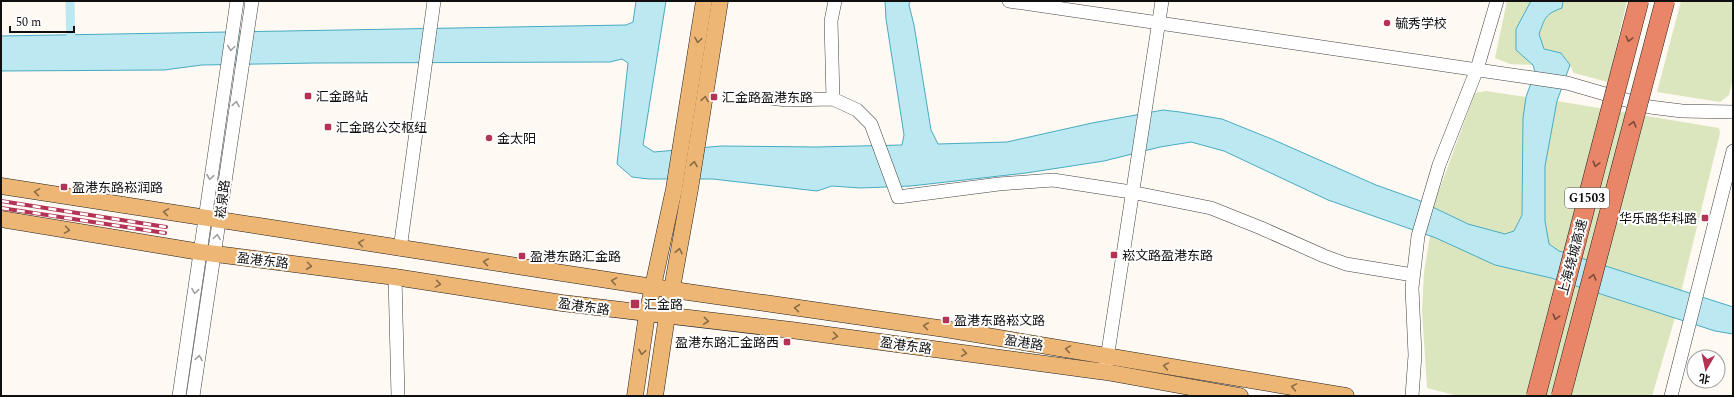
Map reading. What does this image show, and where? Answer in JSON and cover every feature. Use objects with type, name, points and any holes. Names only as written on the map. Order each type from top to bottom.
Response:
[{"type":"highway","name":"上海绕城高速","points":[[1536,396],[1639,1]]},
{"type":"highway","name":"上海绕城高速","points":[[1562,396],[1665,1]]},
{"type":"main road","points":[[635,396],[647,314],[674,189],[704,1]]},
{"type":"main road","points":[[656,396],[667,316],[690,189],[720,1]]},
{"type":"main road","points":[[1,186],[653,287]]},
{"type":"main road","name":"盈港东路","points":[[1,219],[207,253],[395,277],[562,303],[791,330],[1106,372],[1240,396]]},
{"type":"main road","name":"盈港路","points":[[653,287],[937,328],[1346,396]]},
{"type":"street","name":"崧泉路","points":[[179,396],[207,253],[212,219],[227,73],[238,1]]},
{"type":"street","name":"崧泉路","points":[[212,219],[242,68],[252,1]]},
{"type":"street","points":[[400,249],[434,1]]},
{"type":"street","points":[[833,99],[831,20],[835,1]]},
{"type":"street","points":[[1009,1],[1567,83],[1650,107],[1682,112],[1733,112]]},
{"type":"street","points":[[1106,372],[1106,356],[1147,106],[1162,1]]},
{"type":"street","points":[[1412,396],[1415,354],[1412,317],[1413,275],[1418,236],[1439,165],[1477,69],[1497,1]]},
{"type":"street","points":[[771,98],[786,100],[833,99],[857,110],[871,124],[898,197],[999,184],[1053,180],[1211,208],[1346,264],[1413,275]]},
{"type":"street","points":[[1671,396],[1733,151]]},
{"type":"street","name":"崧泉路","points":[[193,396],[207,253]]},
{"type":"street","points":[[395,277],[398,396]]},
{"type":"green space","points":[[1507,1],[1531,1],[1516,29],[1533,65],[1510,64],[1495,58]]},
{"type":"green space","points":[[1563,1],[1627,1],[1608,82],[1574,73],[1567,60],[1561,53],[1544,49],[1539,34],[1546,17],[1552,12],[1562,8]]},
{"type":"green space","points":[[1681,1],[1733,1],[1733,78],[1729,95],[1720,102],[1657,92]]},
{"type":"green space","points":[[1486,91],[1526,97],[1523,118],[1522,215],[1514,231],[1505,234],[1468,224],[1433,207],[1475,93]]},
{"type":"green space","points":[[1557,101],[1719,128],[1720,133],[1681,292],[1559,251],[1549,244],[1545,221],[1545,166]]},
{"type":"green space","points":[[1430,236],[1530,272],[1675,318],[1652,396],[1459,396],[1427,388],[1422,311],[1424,272]]},
{"type":"water","points":[[636,1],[666,1],[643,145],[654,152],[721,146],[816,147],[902,145],[904,135],[886,19],[885,1],[910,1],[909,5],[914,25],[931,130],[938,144],[1007,142],[1092,123],[1163,110],[1180,112],[1222,119],[1376,185],[1418,200],[1468,224],[1505,234],[1514,231],[1522,215],[1523,118],[1526,97],[1535,72],[1533,65],[1516,50],[1516,29],[1531,1],[1563,1],[1562,8],[1552,12],[1546,17],[1539,34],[1544,49],[1561,53],[1570,65],[1557,101],[1545,166],[1545,221],[1549,244],[1559,251],[1733,307],[1733,334],[1715,331],[1551,278],[1495,265],[1436,238],[1328,200],[1224,151],[1191,142],[1160,147],[1104,161],[1026,173],[911,186],[860,188],[832,186],[817,191],[713,179],[649,179],[632,177],[617,164],[628,63],[622,59],[610,62],[316,63],[202,65],[164,70],[1,71],[1,36],[626,25],[633,22]]},
{"type":"waterway","points":[[70,1],[71,47]]},
{"type":"railway","points":[[1,201],[166,227]]},
{"type":"railway","points":[[1,208],[165,233]]},
{"type":"place","name":"毓秀学校","points":[[1387,23]]},
{"type":"place","name":"汇金路站","points":[[308,96]]},
{"type":"place","name":"汇金路盈港东路","points":[[714,97]]},
{"type":"place","name":"汇金路公交枢纽","points":[[328,127]]},
{"type":"place","name":"金太阳","points":[[489,138]]},
{"type":"place","name":"盈港东路崧润路","points":[[64,187]]},
{"type":"place","name":"华乐路华科路","points":[[1705,218]]},
{"type":"place","name":"崧文路盈港东路","points":[[1114,255]]},
{"type":"place","name":"盈港东路汇金路","points":[[522,256]]},
{"type":"place","name":"汇金路","points":[[635,304]]},
{"type":"place","name":"盈港东路崧文路","points":[[946,320]]},
{"type":"place","name":"盈港东路汇金路西","points":[[787,342]]}]
